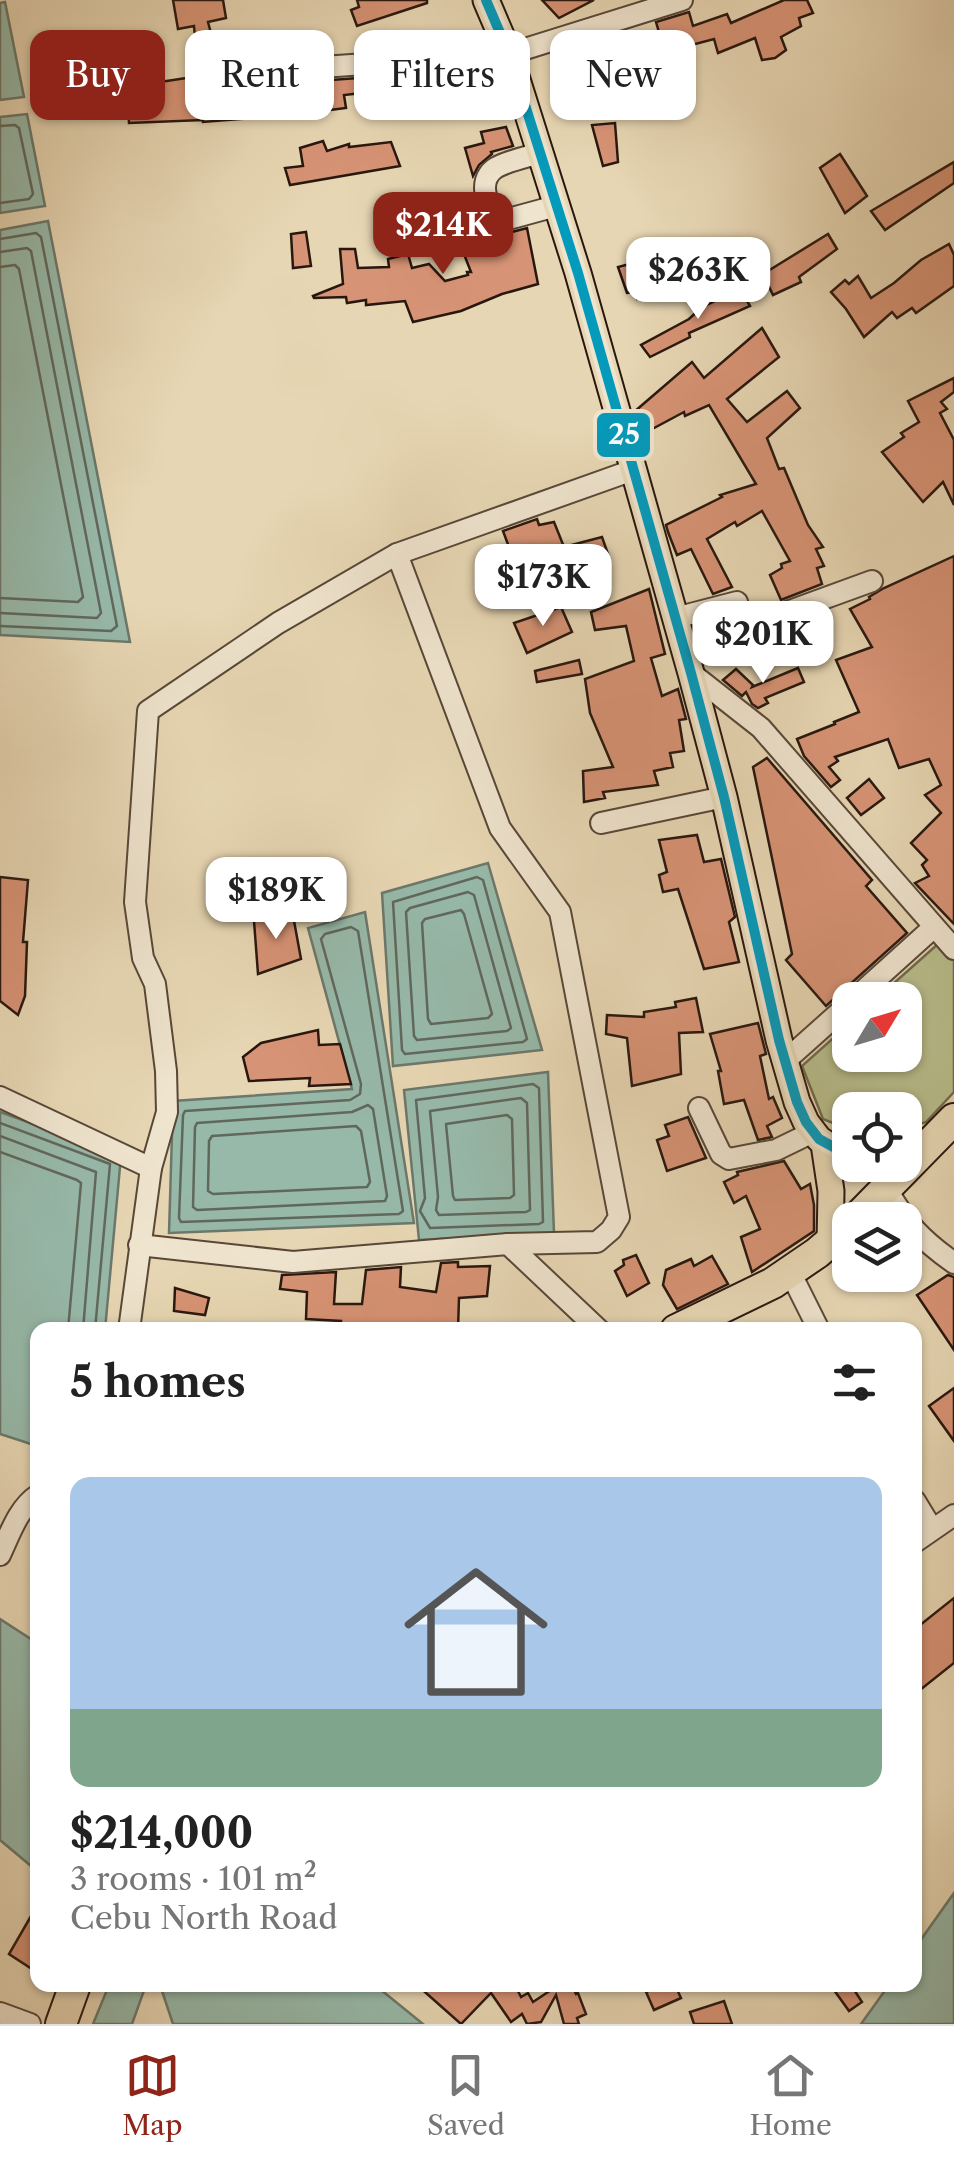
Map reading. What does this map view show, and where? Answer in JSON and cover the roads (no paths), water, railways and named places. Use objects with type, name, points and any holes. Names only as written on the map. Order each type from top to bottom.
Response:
[{"type":"highway","points":[[922,1146],[954,1120]]},
{"type":"highway","points":[[873,1202],[892,1182]]},
{"type":"highway","points":[[692,1322],[772,1283],[832,1239]]},
{"type":"highway","points":[[62,2024],[73,1992]]},
{"type":"main road","points":[[486,0],[499,30]]},
{"type":"main road","points":[[530,120],[578,272],[691,672],[785,1061],[797,1102],[818,1138],[835,1202]]},
{"type":"main road","points":[[818,1138],[832,1146]]},
{"type":"street","points":[[530,47],[682,0]]},
{"type":"street","points":[[540,153],[494,168],[486,179],[485,192],[492,211],[500,218],[556,206]]},
{"type":"street","points":[[129,1322],[151,1168],[167,1112],[155,984],[142,958],[134,902],[148,711],[278,623],[397,554],[633,470]]},
{"type":"street","points":[[139,1245],[293,1262],[508,1244],[597,1242],[619,1217],[560,912],[500,828],[397,554]]},
{"type":"street","points":[[683,647],[872,581]]},
{"type":"street","points":[[675,618],[737,602],[743,628]]},
{"type":"street","points":[[691,672],[761,728],[954,948]]},
{"type":"street","points":[[601,822],[724,797]]},
{"type":"street","points":[[873,982],[934,927]]},
{"type":"street","points":[[785,1061],[832,1019]]},
{"type":"street","points":[[0,1097],[151,1168]]},
{"type":"street","points":[[699,1108],[720,1154],[728,1159],[818,1138]]},
{"type":"street","points":[[886,1189],[924,1241],[954,1263]]},
{"type":"street","points":[[508,1244],[591,1322]]},
{"type":"street","points":[[790,1272],[815,1322]]},
{"type":"street","points":[[0,1555],[30,1501]]},
{"type":"street","points":[[923,1535],[954,1515]]},
{"type":"street","points":[[0,2014],[30,2024]]},
{"type":"water","points":[[5,2],[24,97],[0,100],[0,3]]},
{"type":"water","points":[[27,114],[45,206],[0,213],[0,117]]},
{"type":"water","points":[[48,221],[130,642],[0,635],[0,230]]},
{"type":"water","points":[[488,863],[542,1050],[393,1066],[382,893]]},
{"type":"water","points":[[365,912],[414,1223],[169,1233],[173,1101],[352,1089],[308,928]]},
{"type":"water","points":[[548,1072],[554,1233],[419,1240],[404,1090]]},
{"type":"water","points":[[0,1112],[121,1156],[106,1322],[30,1322],[30,1444],[0,1434]]},
{"type":"water","points":[[0,1619],[30,1638],[30,1865],[0,1840]]},
{"type":"water","points":[[954,1893],[954,2024],[861,2024],[884,1992],[922,1992],[922,1938]]},
{"type":"water","points":[[106,1992],[143,1992],[132,2024],[93,2024]]},
{"type":"water","points":[[162,1992],[384,1992],[423,2024],[173,2024]]}]
